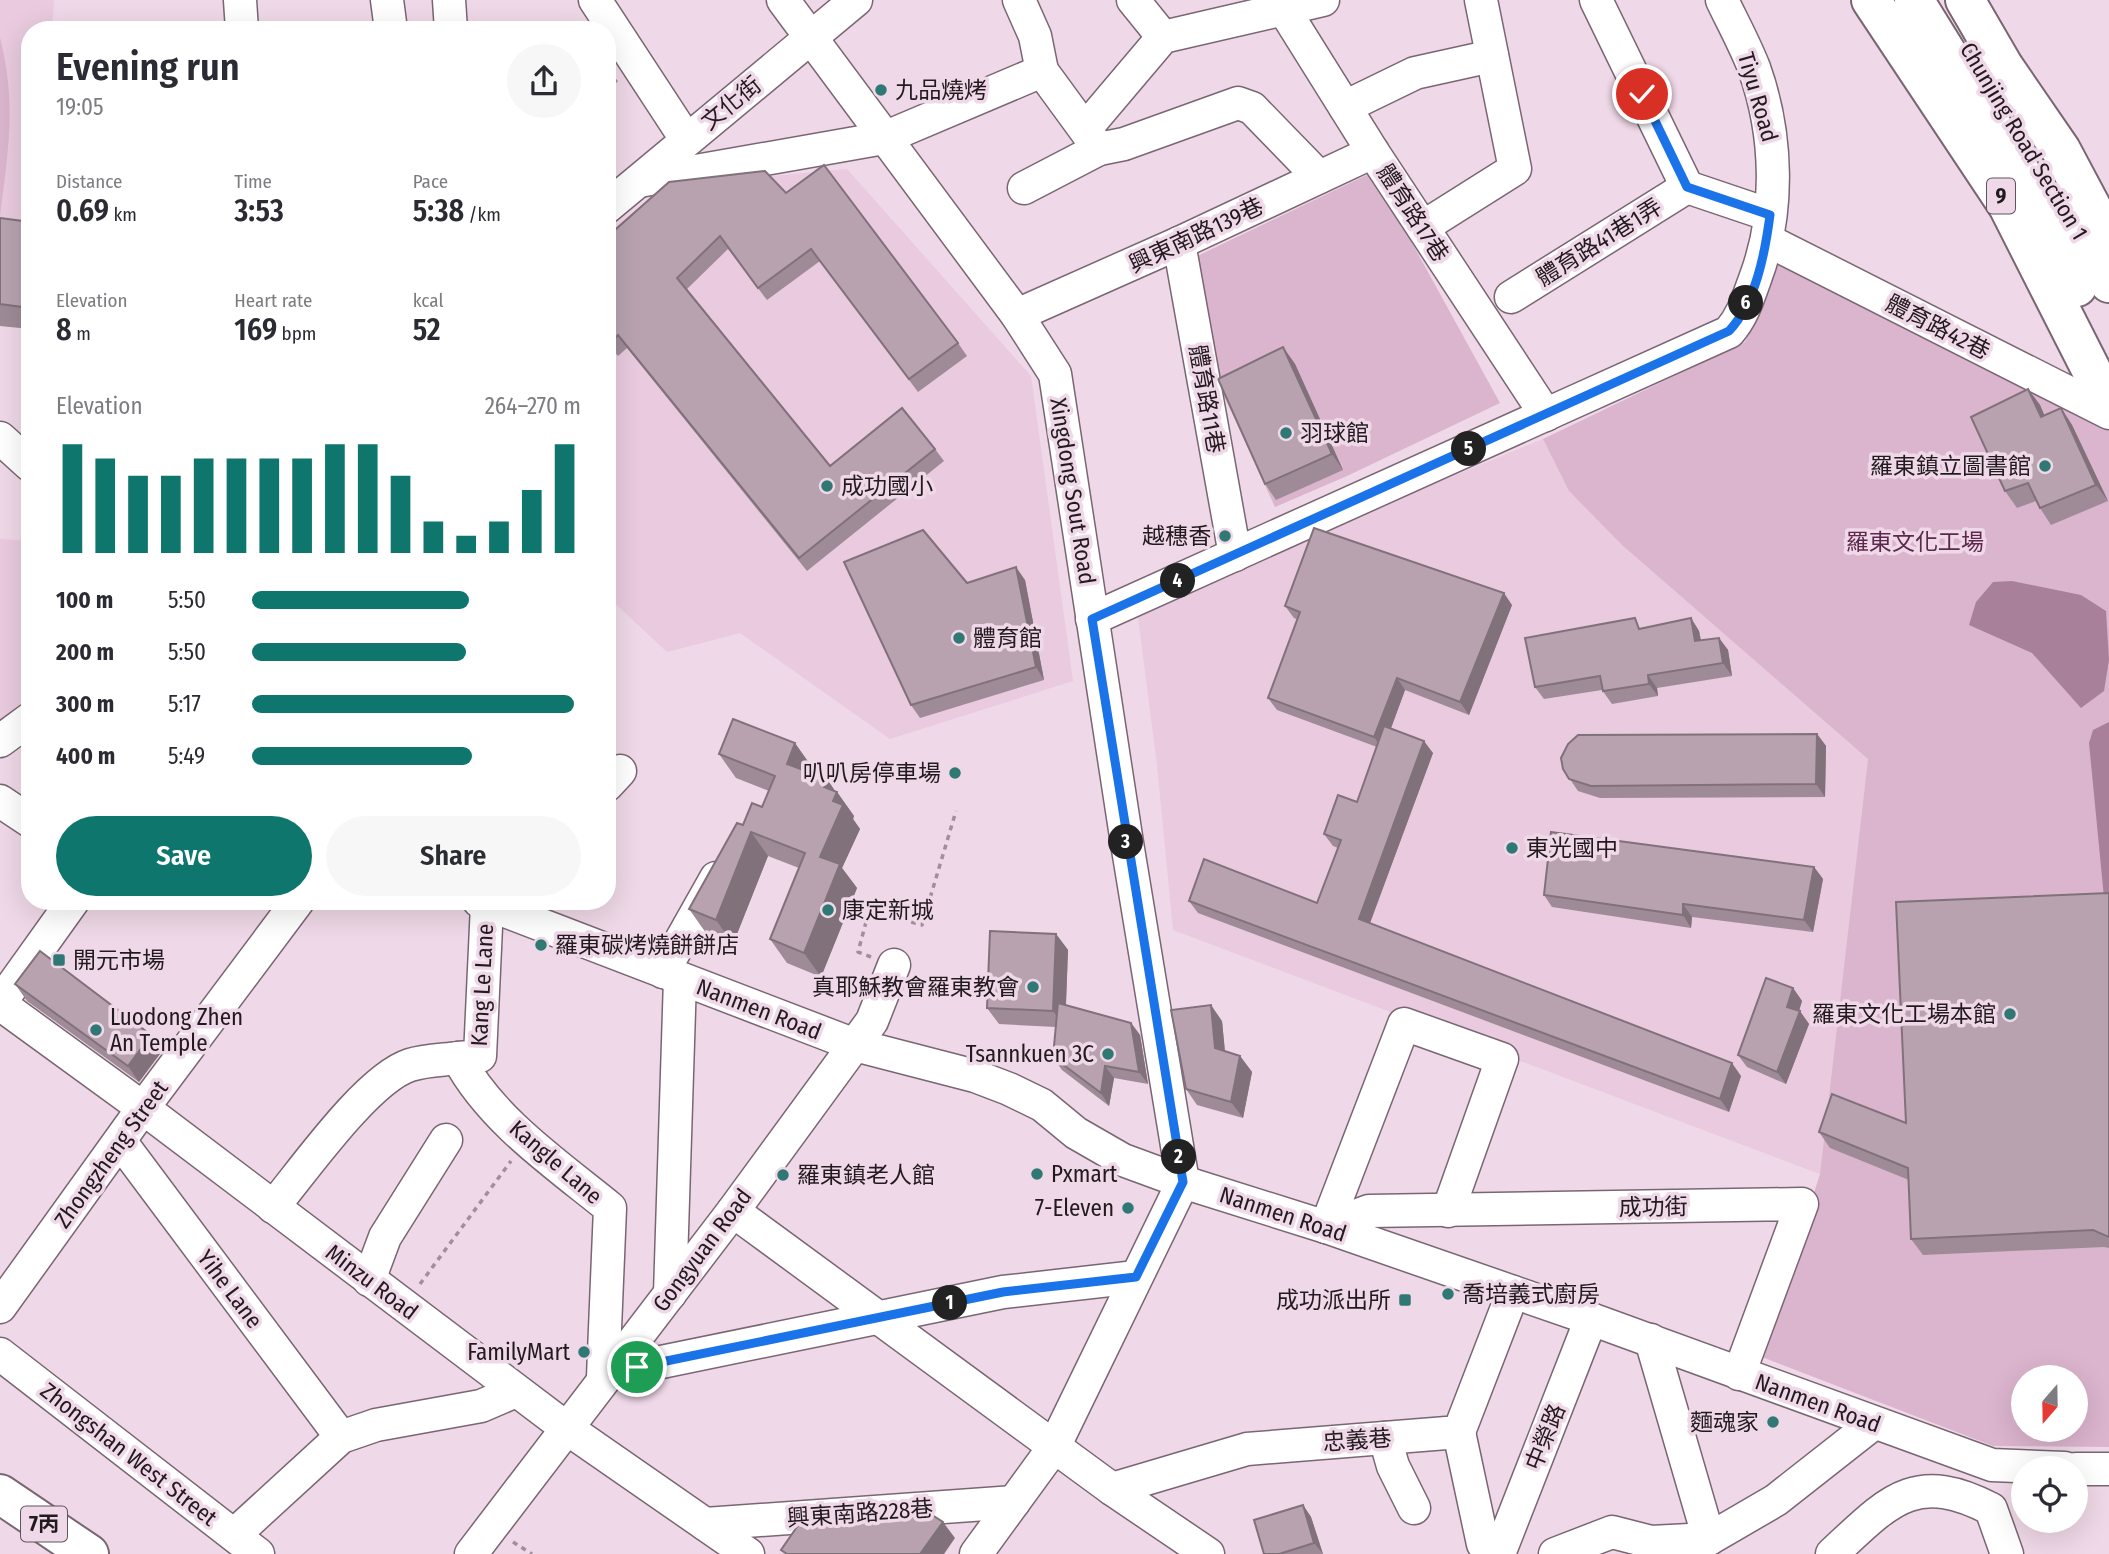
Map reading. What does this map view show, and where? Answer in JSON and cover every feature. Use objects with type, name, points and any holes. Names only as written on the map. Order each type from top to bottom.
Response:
[{"type":"main road","name":"Chunjing Road Section 1","points":[[1871,0],[2008,206],[2109,405]]},
{"type":"main road","name":"Chunjing Road Section 1","points":[[1914,0],[2031,189],[2109,350]]},
{"type":"main road","name":"Chunjing Road Section 1","points":[[1937,0],[2109,283]]},
{"type":"main road","name":"Chunjing Road Section 1","points":[[1965,0],[2004,66],[2061,150],[2109,240]]},
{"type":"main road","name":"7丙","points":[[0,1494],[89,1554]]},
{"type":"street","points":[[240,0],[241,21]]},
{"type":"street","points":[[387,0],[390,21]]},
{"type":"street","points":[[449,0],[451,21]]},
{"type":"street","points":[[595,0],[609,21]]},
{"type":"street","name":"Xingdong Sout Road","points":[[783,0],[1017,315],[1055,374],[1183,1182]]},
{"type":"street","name":"文化街","points":[[616,200],[856,0]]},
{"type":"street","points":[[1019,0],[1035,36],[1042,71],[1093,139],[1124,144],[1238,103],[1252,108],[1319,177]]},
{"type":"street","points":[[1133,0],[1163,37]]},
{"type":"street","points":[[1024,188],[1093,139],[1163,37],[1281,5],[1323,0]]},
{"type":"street","points":[[1423,228],[1516,169],[1481,0]]},
{"type":"street","points":[[1596,0],[1687,187]]},
{"type":"street","name":"Tiyu Road","points":[[1092,619],[1729,331],[1740,319],[1768,228],[1774,154],[1754,69],[1722,0]]},
{"type":"street","name":"體育路17巷","points":[[1281,5],[1373,152],[1546,415]]},
{"type":"street","points":[[616,32],[686,139]]},
{"type":"street","points":[[1345,107],[1415,73],[1492,56]]},
{"type":"street","points":[[639,181],[884,138],[1042,71]]},
{"type":"street","name":"興東南路139巷","points":[[1017,315],[1373,152]]},
{"type":"street","name":"體育路42巷","points":[[1687,187],[2109,413]]},
{"type":"street","name":"體育路41巷1弄","points":[[1511,296],[1687,187]]},
{"type":"street","name":"體育路11巷","points":[[1179,243],[1235,555]]},
{"type":"street","points":[[0,741],[21,726]]},
{"type":"street","points":[[0,801],[21,815]]},
{"type":"street","points":[[670,1294],[671,976],[733,847]]},
{"type":"street","points":[[0,1003],[67,910]]},
{"type":"street","name":"Zhongzheng Street","points":[[0,1307],[143,1108],[291,910]]},
{"type":"street","name":"Kang Le Lane","points":[[492,910],[480,1056],[458,1058],[472,1085],[527,1140]]},
{"type":"street","name":"Nanmen Road","points":[[505,910],[855,1045],[975,1076],[1009,1089],[1042,1105],[1076,1133],[1123,1160],[1651,1340],[1992,1465],[2011,1466]]},
{"type":"street","name":"Gongyuan Road","points":[[471,1554],[565,1427],[670,1294],[855,1045],[872,1021],[894,965]]},
{"type":"street","name":"Minzu Road","points":[[0,1003],[516,1391],[748,1554]]},
{"type":"street","points":[[1326,1227],[1404,1024],[1502,1059],[1448,1211]]},
{"type":"street","points":[[273,1208],[366,1096],[390,1076],[410,1065],[458,1058]]},
{"type":"street","points":[[369,1280],[385,1237],[446,1140]]},
{"type":"street","name":"Kangle Lane","points":[[527,1140],[610,1208],[611,1367]]},
{"type":"street","name":"Yihe Lane","points":[[120,1141],[341,1437]]},
{"type":"street","points":[[984,1551],[1014,1502],[1054,1447],[1183,1182]]},
{"type":"street","name":"成功街","points":[[1326,1227],[1369,1211],[1802,1204],[1739,1374]]},
{"type":"street","points":[[733,1210],[1054,1447],[1208,1554]]},
{"type":"street","points":[[611,1367],[637,1367],[1003,1292],[1136,1277]]},
{"type":"street","points":[[1487,1551],[1459,1432],[1513,1292]]},
{"type":"street","name":"中榮路","points":[[1487,1551],[1591,1319]]},
{"type":"street","points":[[1651,1340],[1709,1539]]},
{"type":"street","name":"Zhongshan West Street","points":[[0,1354],[258,1554]]},
{"type":"street","points":[[234,1535],[341,1437],[376,1425],[481,1406],[516,1391]]},
{"type":"street","points":[[1555,1554],[1612,1532],[1651,1542],[1709,1539],[1776,1500],[1874,1423]]},
{"type":"street","name":"忠義巷","points":[[1112,1489],[1248,1448],[1459,1432]]},
{"type":"street","points":[[1385,1438],[1393,1466],[1414,1508]]},
{"type":"street","points":[[1984,1505],[1992,1465]]},
{"type":"street","points":[[2088,1469],[2109,1469]]},
{"type":"street","points":[[1832,1554],[1897,1498],[1935,1489],[1992,1509],[2007,1554]]},
{"type":"street","name":"興東南路228巷","points":[[705,1524],[1014,1502]]},
{"type":"path","points":[[894,965],[858,952],[869,911],[922,925],[956,811]]},
{"type":"path","points":[[404,1306],[527,1140]]},
{"type":"shaded area","points":[[0,0],[54,0],[53,21],[21,21],[21,327],[0,325]]},
{"type":"shaded area","name":"成功國小","points":[[847,169],[1031,376],[1073,681],[890,739],[740,633],[667,652],[616,604],[616,227],[665,186]]},
{"type":"shaded area","name":"東光國中","points":[[1543,439],[1569,491],[1622,545],[1868,759],[1820,1174],[1173,930],[1157,765],[1138,617],[1269,552]]},
{"type":"shaded area","points":[[0,539],[21,540],[21,720],[0,737]]},
{"type":"shaded area","points":[[2012,581],[2081,595],[2106,611],[2109,660],[2104,691],[2081,708],[2032,653],[1969,625],[1976,602],[1993,582]]},
{"type":"shaded area","points":[[2109,722],[2109,918],[2106,918],[2089,743],[2093,730]]},
{"type":"green space","points":[[0,38],[10,106],[0,217]]},
{"type":"green space","points":[[1373,172],[1500,403],[1275,507],[1214,374],[1189,260]]},
{"type":"green space","name":"羅東文化工場","points":[[1778,263],[2044,387],[2104,419],[2109,432],[2109,1447],[1993,1446],[1762,1357],[1820,1174],[1868,759],[1622,545],[1569,491],[1543,439],[1745,342],[1758,318]]},
{"type":"building","points":[[824,165],[958,343],[909,379],[811,249],[758,288],[720,236],[677,278],[830,466],[902,408],[935,449],[799,558],[618,335],[616,337],[616,229],[669,182],[765,171],[786,193]]},
{"type":"building","points":[[0,218],[21,221],[21,307],[0,304]]},
{"type":"building","name":"羽球館","points":[[1283,347],[1332,454],[1265,484],[1218,379]]},
{"type":"building","name":"羅東鎮立圖書館","points":[[2028,389],[2041,417],[2061,408],[2096,485],[2040,508],[2028,483],[2005,491],[1971,417]]},
{"type":"building","points":[[1314,528],[1504,593],[1460,702],[1397,678],[1374,737],[1268,698],[1300,612],[1285,606]]},
{"type":"building","name":"體育館","points":[[923,530],[967,583],[1016,567],[1036,667],[911,705],[844,562]]},
{"type":"building","points":[[1635,618],[1639,629],[1691,618],[1695,641],[1719,638],[1723,663],[1648,675],[1649,684],[1603,691],[1600,676],[1535,687],[1525,638]]},
{"type":"building","points":[[733,719],[795,743],[787,764],[827,779],[824,787],[837,792],[833,801],[843,805],[820,857],[840,864],[804,953],[770,939],[805,853],[751,832],[716,920],[689,909],[737,823],[743,825],[752,803],[762,807],[775,776],[719,754]]},
{"type":"building","points":[[1384,726],[1424,741],[1359,919],[1732,1063],[1720,1099],[1189,901],[1204,859],[1317,903],[1341,840],[1324,834],[1338,795],[1357,802]]},
{"type":"building","points":[[1817,734],[1816,784],[1591,786],[1569,779],[1561,758],[1568,744],[1578,735]]},
{"type":"building","points":[[1551,832],[1814,867],[1804,920],[1683,904],[1683,915],[1544,895]]},
{"type":"building","name":"羅東文化工場本館","points":[[2109,893],[2109,1237],[2093,1230],[1911,1239],[1908,1168],[1819,1132],[1832,1094],[1906,1123],[1896,902]]},
{"type":"building","name":"真耶穌教會羅東教會","points":[[990,931],[1056,934],[1053,1011],[987,1008]]},
{"type":"building","points":[[40,951],[151,1035],[128,1066],[15,984]]},
{"type":"building","points":[[1766,978],[1793,988],[1787,1007],[1800,1011],[1777,1072],[1738,1055]]},
{"type":"building","name":"Tsannkuen 3C","points":[[1058,1003],[1131,1023],[1139,1072],[1105,1066],[1101,1093],[1053,1057]]},
{"type":"building","points":[[1211,1005],[1215,1048],[1240,1056],[1231,1102],[1186,1089],[1171,1010]]},
{"type":"building","points":[[1303,1505],[1314,1543],[1279,1554],[1264,1554],[1254,1520]]},
{"type":"building","points":[[926,1511],[943,1522],[920,1554],[787,1554],[781,1550],[801,1521]]},
{"type":"place","name":"九品燒烤","points":[[881,90]]},
{"type":"place","name":"羽球館","points":[[1286,433]]},
{"type":"place","name":"羅東鎮立圖書館","points":[[2045,466]]},
{"type":"place","name":"成功國小","points":[[827,486]]},
{"type":"place","name":"越穗香","points":[[1225,536]]},
{"type":"place","name":"體育館","points":[[959,638]]},
{"type":"place","name":"叭叭房停車場","points":[[955,773]]},
{"type":"place","name":"東光國中","points":[[1512,848]]},
{"type":"place","name":"康定新城","points":[[828,910]]},
{"type":"place","name":"羅東碳烤燒餅餅店","points":[[541,945]]},
{"type":"place","name":"開元市場","points":[[59,960]]},
{"type":"place","name":"真耶穌教會羅東教會","points":[[1033,987]]},
{"type":"place","name":"羅東文化工場本館","points":[[2010,1014]]},
{"type":"place","name":"Luodong Zhen An Temple","points":[[96,1030]]},
{"type":"place","name":"Tsannkuen 3C","points":[[1108,1054]]},
{"type":"place","name":"Pxmart","points":[[1037,1174]]},
{"type":"place","name":"羅東鎮老人館","points":[[783,1175]]},
{"type":"place","name":"7-Eleven","points":[[1128,1208]]},
{"type":"place","name":"喬培義式廚房","points":[[1448,1294]]},
{"type":"place","name":"成功派出所","points":[[1405,1300]]},
{"type":"place","name":"FamilyMart","points":[[584,1352]]},
{"type":"place","name":"麵魂家","points":[[1773,1422]]},
{"type":"route","points":[[637,1367],[1003,1292],[1136,1277],[1183,1182],[1092,619],[1729,331],[1740,319],[1762,261],[1770,215],[1687,187],[1642,94]]}]
